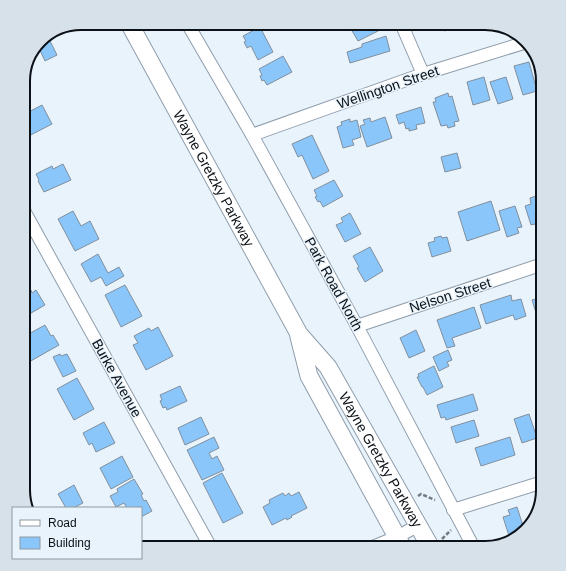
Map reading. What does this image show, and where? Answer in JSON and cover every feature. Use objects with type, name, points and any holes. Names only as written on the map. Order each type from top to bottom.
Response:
[{"type":"main road","name":"Wayne Gretzky Parkway","points":[[133,30],[298,334],[328,367],[419,525],[432,541]]},
{"type":"main road","name":"Wayne Gretzky Parkway","points":[[298,334],[309,376],[399,541]]},
{"type":"street","name":"Park Road North","points":[[191,30],[252,135],[357,326],[470,541]]},
{"type":"street","points":[[404,30],[423,74]]},
{"type":"street","name":"Wellington Street","points":[[252,135],[423,74],[520,44]]},
{"type":"street","name":"Burke Avenue","points":[[30,222],[207,541]]},
{"type":"street","name":"Nelson Street","points":[[357,326],[536,266]]},
{"type":"street","points":[[452,508],[536,484]]},
{"type":"street","points":[[401,541],[419,525]]},
{"type":"path","points":[[406,502],[421,494],[452,508]]},
{"type":"path","points":[[439,541],[460,522]]},
{"type":"building","points":[[254,30],[262,30],[273,52],[258,60],[251,46],[247,48],[244,42],[246,41],[243,36]]},
{"type":"building","points":[[352,30],[380,30],[358,41]]},
{"type":"building","points":[[386,36],[390,51],[350,63],[347,52],[362,47],[362,44]]},
{"type":"building","points":[[50,41],[57,55],[45,61],[40,51]]},
{"type":"building","points":[[283,56],[292,72],[267,85],[264,80],[262,81],[260,76],[262,75],[259,69]]},
{"type":"building","points":[[529,62],[536,91],[523,95],[514,66]]},
{"type":"building","points":[[484,77],[490,100],[473,105],[467,82]]},
{"type":"building","points":[[506,77],[513,99],[498,104],[490,82]]},
{"type":"building","points":[[448,93],[449,97],[452,96],[459,121],[454,122],[455,126],[448,128],[447,125],[441,126],[433,102],[436,102],[435,98]]},
{"type":"building","points":[[42,105],[52,124],[30,135],[30,111]]},
{"type":"building","points":[[421,107],[425,123],[416,125],[417,129],[409,131],[409,128],[406,129],[404,122],[399,124],[396,115]]},
{"type":"building","points":[[385,117],[392,138],[367,147],[360,126],[365,124],[363,120],[370,118],[371,122]]},
{"type":"building","points":[[350,119],[350,122],[357,120],[361,137],[352,140],[354,145],[343,148],[337,127],[342,125],[341,122]]},
{"type":"building","points":[[312,135],[329,171],[313,179],[302,155],[298,157],[292,144]]},
{"type":"building","points":[[457,153],[461,168],[445,172],[441,157]]},
{"type":"building","points":[[63,164],[71,180],[44,192],[36,174],[52,166],[53,169]]},
{"type":"building","points":[[334,180],[343,196],[323,207],[320,201],[318,202],[315,197],[317,196],[314,190]]},
{"type":"building","points":[[536,196],[536,226],[535,224],[531,225],[525,206],[531,204],[530,198]]},
{"type":"building","points":[[491,201],[500,230],[467,241],[458,212]]},
{"type":"building","points":[[515,206],[522,227],[517,228],[519,233],[507,237],[499,211]]},
{"type":"building","points":[[73,211],[81,226],[90,221],[99,239],[75,251],[58,219]]},
{"type":"building","points":[[350,213],[361,234],[345,242],[336,225],[343,222],[341,218]]},
{"type":"building","points":[[441,236],[442,238],[447,237],[451,251],[432,257],[428,243],[435,241],[434,238]]},
{"type":"building","points":[[370,247],[383,271],[365,282],[357,268],[359,267],[353,256]]},
{"type":"building","points":[[98,254],[108,273],[119,267],[124,276],[106,286],[101,277],[91,282],[81,264]]},
{"type":"building","points":[[125,285],[142,316],[121,327],[105,295]]},
{"type":"building","points":[[36,290],[45,305],[30,314],[30,291],[32,293]]},
{"type":"building","points":[[511,295],[512,301],[521,299],[526,316],[515,320],[513,315],[486,324],[480,305]]},
{"type":"building","points":[[536,299],[536,313],[532,300]]},
{"type":"building","points":[[474,307],[481,328],[452,338],[455,346],[447,348],[437,320]]},
{"type":"building","points":[[45,325],[51,336],[53,335],[59,345],[30,361],[30,333]]},
{"type":"building","points":[[158,327],[173,356],[146,370],[133,345],[138,343],[134,336],[149,328],[151,331]]},
{"type":"building","points":[[416,330],[425,351],[409,358],[400,338]]},
{"type":"building","points":[[448,350],[452,360],[447,362],[449,366],[439,371],[433,357]]},
{"type":"building","points":[[60,354],[61,356],[67,354],[76,371],[63,377],[53,357]]},
{"type":"building","points":[[434,366],[443,387],[427,395],[417,377],[419,377],[418,374]]},
{"type":"building","points":[[77,378],[94,409],[74,420],[57,389]]},
{"type":"building","points":[[180,386],[187,401],[167,410],[166,407],[163,408],[160,401],[162,400],[160,395]]},
{"type":"building","points":[[473,394],[478,410],[446,420],[445,417],[441,418],[437,405]]},
{"type":"building","points":[[529,414],[536,438],[522,443],[514,419]]},
{"type":"building","points":[[201,417],[209,434],[185,445],[178,428]]},
{"type":"building","points":[[474,420],[479,436],[456,443],[451,427]]},
{"type":"building","points":[[104,422],[115,443],[96,452],[92,443],[89,445],[83,433]]},
{"type":"building","points":[[214,437],[219,448],[209,453],[212,459],[217,456],[224,470],[202,480],[187,450]]},
{"type":"building","points":[[510,437],[515,455],[481,466],[475,448]]},
{"type":"building","points":[[122,456],[133,477],[111,489],[100,468]]},
{"type":"building","points":[[222,473],[243,513],[223,523],[203,483]]},
{"type":"building","points":[[134,479],[143,494],[141,495],[144,501],[146,500],[152,511],[142,516],[142,507],[126,507],[124,503],[116,507],[110,496],[118,492],[117,489]]},
{"type":"building","points":[[74,485],[83,503],[75,507],[65,507],[58,494]]},
{"type":"building","points":[[299,492],[307,508],[291,516],[292,517],[287,520],[286,518],[272,525],[263,507],[270,503],[269,500],[283,493],[285,496],[289,493],[291,496]]},
{"type":"building","points":[[517,507],[523,524],[509,535],[503,517],[510,515],[508,510]]}]
